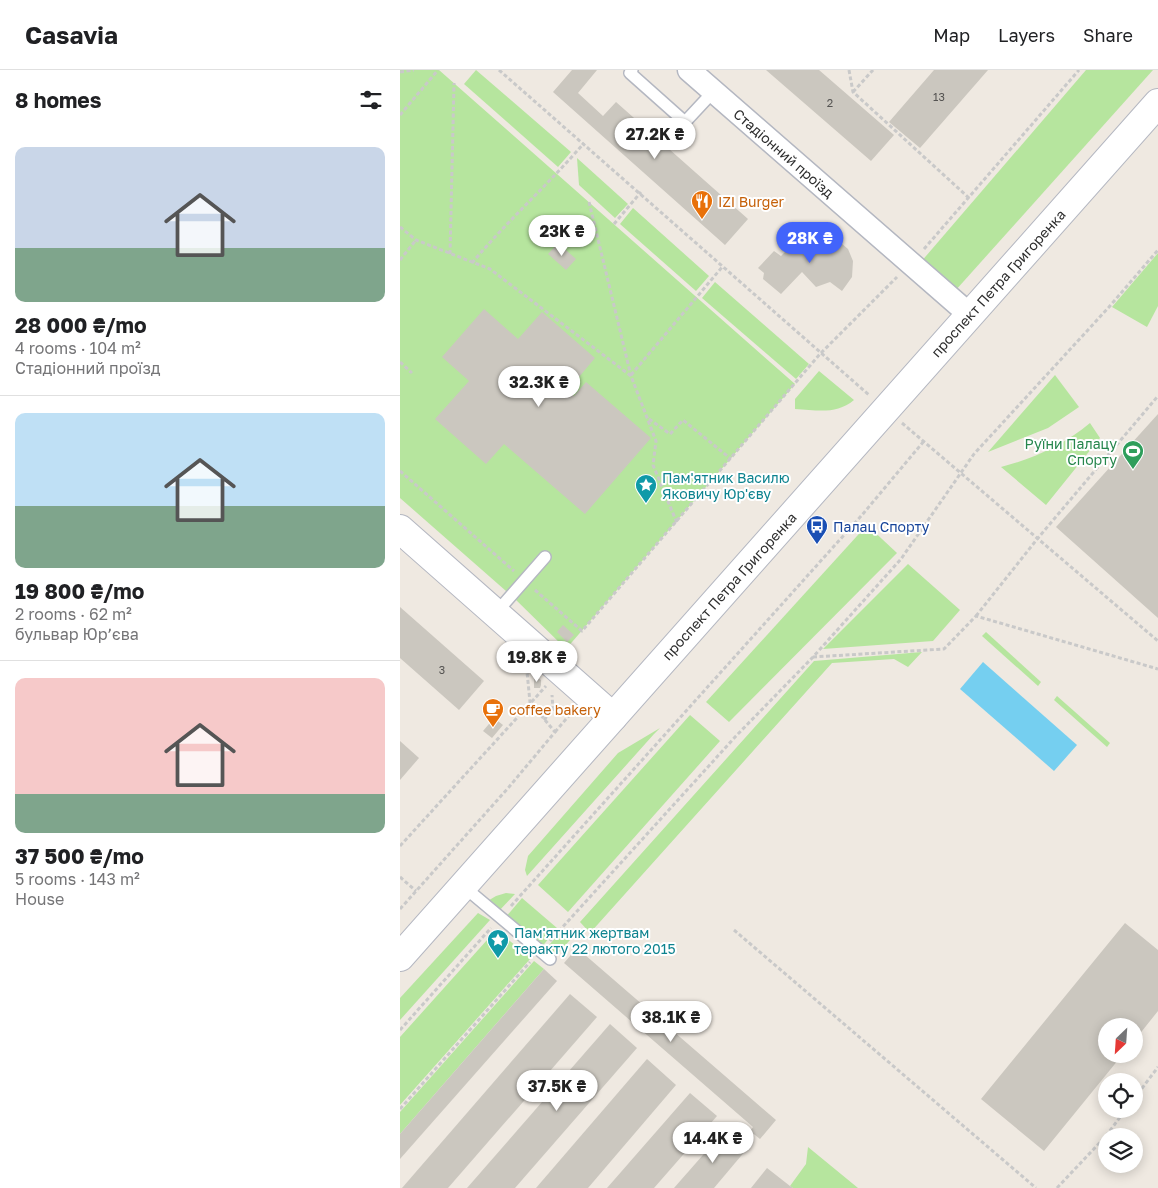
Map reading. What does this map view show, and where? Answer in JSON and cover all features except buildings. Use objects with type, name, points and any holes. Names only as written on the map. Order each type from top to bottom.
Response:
[{"type":"main road","name":"проспект Петра Григоренка","points":[[400,957],[1158,102]]},
{"type":"main road","points":[[400,529],[613,717]]},
{"type":"street","name":"Стадіонний проїзд","points":[[689,70],[970,315]]},
{"type":"lane","points":[[632,70],[630,72],[685,122],[713,92]]},
{"type":"lane","points":[[495,614],[545,557]]},
{"type":"lane","points":[[463,886],[550,959]]},
{"type":"path","points":[[400,72],[414,70]]},
{"type":"path","points":[[400,115],[438,70]]},
{"type":"path","points":[[499,70],[641,192],[820,354],[1158,640]]},
{"type":"path","points":[[849,70],[853,92],[969,198]]},
{"type":"path","points":[[853,92],[872,70]]},
{"type":"path","points":[[400,471],[582,631],[677,523],[820,354],[911,264],[1079,70]]},
{"type":"path","points":[[450,254],[454,83]]},
{"type":"path","points":[[472,263],[494,236],[557,174],[584,143]]},
{"type":"path","points":[[614,224],[641,192]]},
{"type":"path","points":[[589,202],[631,376],[656,441],[653,466],[677,523]]},
{"type":"path","points":[[400,227],[416,240],[490,269],[631,376]]},
{"type":"path","points":[[400,260],[416,240]]},
{"type":"path","points":[[400,1109],[540,951],[736,736],[813,657],[901,559],[974,454],[1109,307],[1158,250]]},
{"type":"path","points":[[631,376],[723,266]]},
{"type":"path","points":[[400,362],[412,373]]},
{"type":"path","points":[[813,657],[944,649],[976,616],[1038,538],[1158,396]]},
{"type":"path","points":[[648,419],[670,434],[683,420],[731,459]]},
{"type":"path","points":[[400,1030],[849,530],[924,442]]},
{"type":"path","points":[[976,616],[1158,669]]},
{"type":"path","points":[[400,909],[555,732],[530,702],[527,669]]},
{"type":"path","points":[[400,846],[530,702],[551,682],[553,709],[544,720]]},
{"type":"path","points":[[553,709],[573,710]]},
{"type":"path","points":[[400,877],[416,891]]},
{"type":"path","points":[[734,930],[1036,1188]]},
{"type":"path","points":[[1143,1087],[1158,1067]]},
{"type":"path","points":[[1057,1188],[1106,1136],[1119,1118]]},
{"type":"green space","points":[[400,70],[439,70],[795,384],[566,649],[514,598],[400,498]]},
{"type":"green space","points":[[476,70],[571,152],[558,167],[464,84]]},
{"type":"green space","points":[[1086,70],[1153,70],[955,291],[920,263]]},
{"type":"green space","points":[[577,158],[628,204],[615,218],[579,185]]},
{"type":"green space","points":[[633,208],[709,276],[696,291],[620,224]]},
{"type":"green space","points":[[1158,253],[1158,306],[1147,327],[1112,307]]},
{"type":"green space","points":[[715,282],[809,364],[796,379],[702,298]]},
{"type":"green space","points":[[819,371],[854,400],[847,405],[833,410],[795,409],[795,399]]},
{"type":"green space","points":[[1055,375],[1079,407],[1048,428],[988,452]]},
{"type":"green space","points":[[1090,423],[1100,438],[1046,505],[1001,467],[1025,460],[1048,450],[1070,438]]},
{"type":"green space","points":[[867,525],[897,553],[729,722],[706,702]]},
{"type":"green space","points":[[908,564],[960,610],[933,641],[823,649]]},
{"type":"green space","points":[[986,632],[1041,682],[1038,686],[982,636]]},
{"type":"green space","points":[[922,652],[908,667],[894,659],[832,663],[590,933],[580,922],[814,661]]},
{"type":"green space","points":[[1057,696],[1110,743],[1107,747],[1054,700]]},
{"type":"green space","points":[[690,715],[720,741],[568,912],[538,885]]},
{"type":"green space","points":[[660,728],[527,876],[525,870],[528,856],[618,753]]},
{"type":"green space","points":[[506,893],[515,894],[498,912],[486,902],[496,896]]},
{"type":"green space","points":[[522,898],[557,928],[541,948],[505,918]]},
{"type":"green space","points":[[478,913],[490,920],[400,1020],[400,998]]},
{"type":"green space","points":[[496,930],[531,958],[400,1105],[400,1037]]},
{"type":"green space","points":[[561,931],[570,940],[554,958],[544,951]]},
{"type":"green space","points":[[534,961],[544,969],[400,1134],[400,1112]]},
{"type":"green space","points":[[808,1147],[858,1188],[793,1188],[790,1186],[806,1164]]},
{"type":"water","points":[[983,662],[1077,745],[1054,771],[960,689]]},
{"type":"place","name":"IZI Burger","points":[[702,220]]},
{"type":"place","name":"Руїни Палацу Спорту","points":[[1133,470]]},
{"type":"place","name":"Пам'ятник Василю Яковичу Юр'єву","points":[[646,504]]},
{"type":"place","name":"Палац Спорту","points":[[817,545]]},
{"type":"place","name":"coffee bakery","points":[[493,728]]},
{"type":"place","name":"Пам'ятник жертвам теракту 22 лютого 2015","points":[[498,959]]}]
